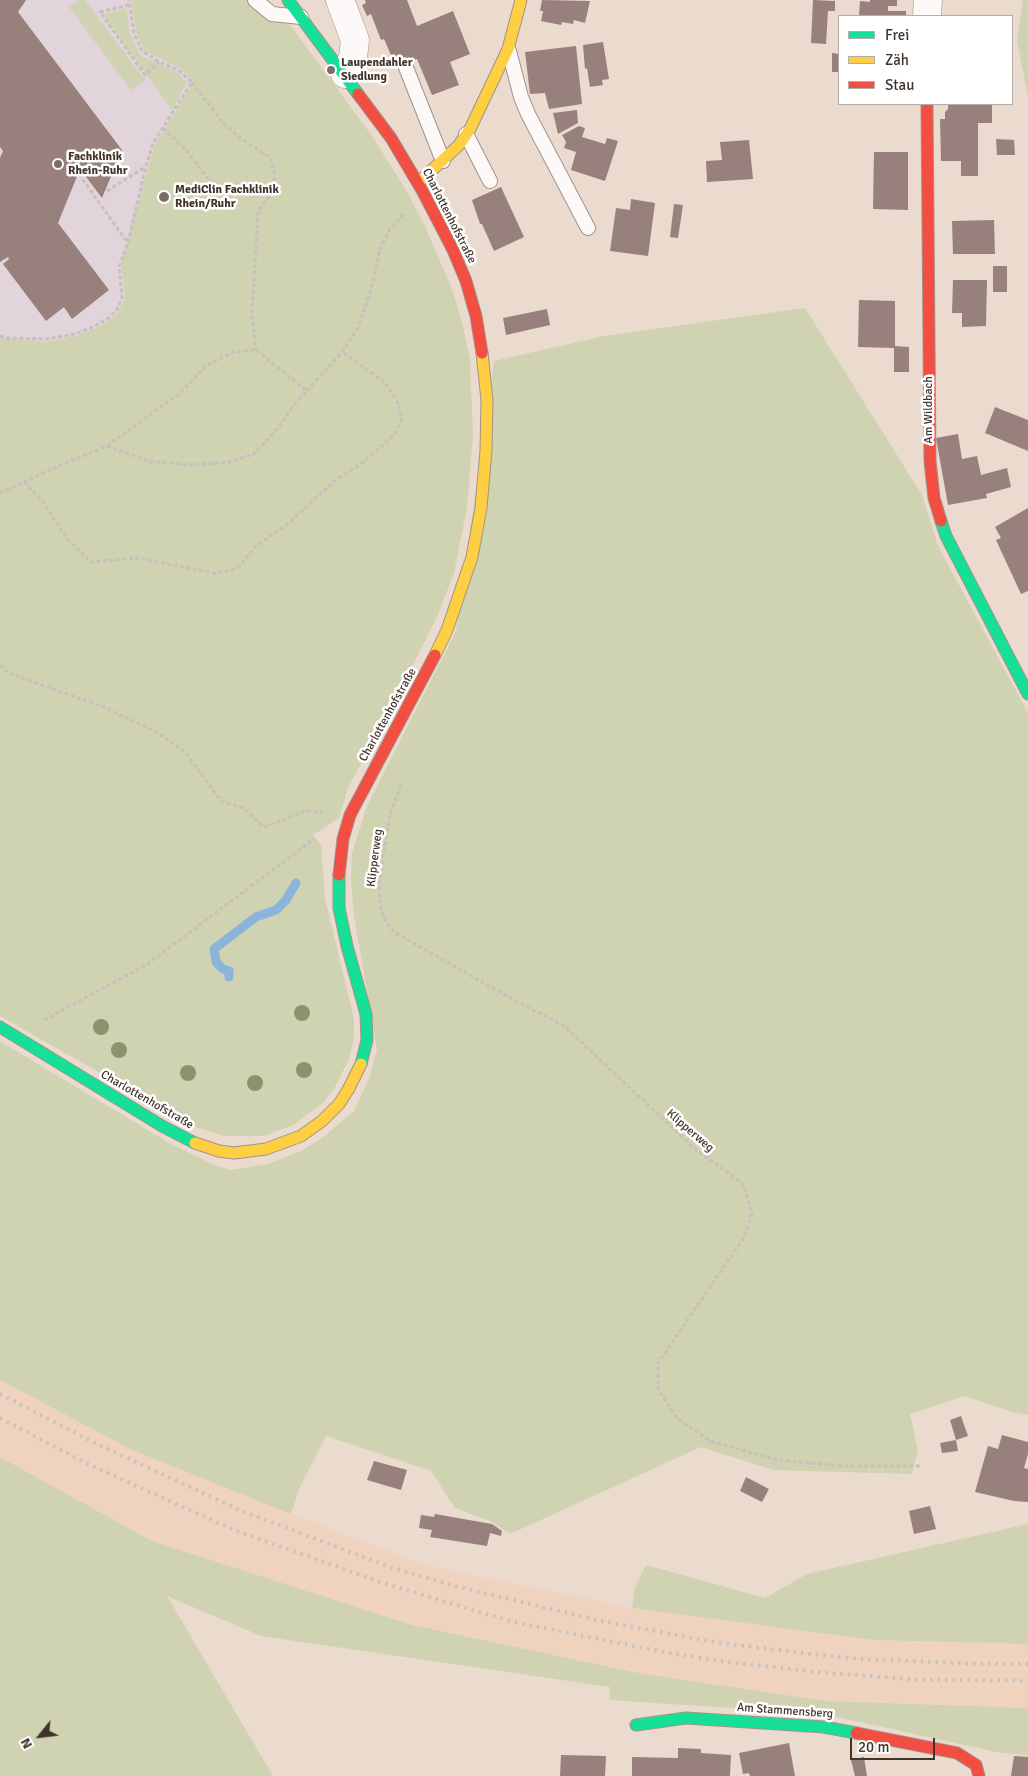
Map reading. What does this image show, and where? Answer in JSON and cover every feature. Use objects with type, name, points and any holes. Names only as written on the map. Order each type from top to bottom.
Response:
[{"type":"main road","name":"Charlottenhofstraße","points":[[0,1027],[162,1126],[205,1147],[234,1153],[257,1151],[278,1146],[301,1136],[322,1121],[339,1104],[362,1063],[367,1040],[366,1014],[347,946],[339,900],[340,859],[350,815],[368,778],[410,704],[447,630],[472,557],[481,508],[486,450],[487,400],[482,350],[476,316],[466,281],[453,250],[421,188],[381,123],[288,0]]},
{"type":"main road","points":[[421,188],[459,145],[466,134],[508,49],[521,0]]},
{"type":"main road","name":"Am Wildbach","points":[[927,105],[930,461],[934,498],[946,536],[1028,694]]},
{"type":"main road","name":"Am Stammensberg","points":[[636,1724],[686,1718],[824,1727],[957,1753],[976,1765],[978,1776]]},
{"type":"street","points":[[340,0],[355,40],[353,58],[345,74]]},
{"type":"street","points":[[927,15],[928,0]]},
{"type":"lane","points":[[255,0],[272,14],[301,17]]},
{"type":"lane","points":[[508,49],[528,114],[588,228]]},
{"type":"lane","points":[[405,65],[443,161]]},
{"type":"lane","points":[[466,134],[490,181]]},
{"type":"path","points":[[129,0],[134,33],[142,51],[159,62],[178,70],[192,82],[224,124],[239,137],[270,158],[275,176],[269,196],[258,212],[252,315],[256,350]]},
{"type":"path","points":[[129,5],[100,12],[145,75],[159,62]]},
{"type":"path","points":[[0,336],[44,339],[72,335],[91,328],[108,318],[118,308],[122,297],[119,267],[128,242],[153,143],[192,82]]},
{"type":"path","points":[[163,128],[186,150],[219,193]]},
{"type":"path","points":[[107,191],[146,166]]},
{"type":"path","points":[[79,174],[128,242]]},
{"type":"path","points":[[107,446],[148,461],[190,465],[230,462],[254,454],[278,428],[294,405],[342,352],[358,328],[373,282],[380,249],[390,229],[421,188]]},
{"type":"path","points":[[0,494],[63,464],[107,446],[179,394],[207,365],[233,352],[256,350],[308,391]]},
{"type":"path","points":[[24,482],[43,502],[67,539],[91,562],[137,558],[214,573],[237,570],[255,546],[289,523],[333,482],[362,464],[395,434],[402,419],[397,400],[383,381],[342,352]]},
{"type":"path","points":[[0,665],[8,673],[101,706],[153,730],[185,752],[221,801],[243,808],[264,827],[306,810],[350,815]]},
{"type":"path","name":"Klipperweg","points":[[403,778],[390,814],[379,885],[381,911],[386,923],[394,932],[523,1005],[563,1025],[694,1148],[742,1183],[752,1215],[743,1239],[658,1363],[658,1389],[677,1418],[710,1441],[778,1460],[844,1466],[920,1466]]},
{"type":"path","points":[[14,1035],[94,995],[146,965],[286,859],[350,815]]},
{"type":"shaded area","name":"MediClin Fachklinik Rhein/Ruhr","points":[[0,0],[162,0],[343,219],[0,398]]},
{"type":"shaded area","points":[[0,1380],[130,1449],[291,1514],[425,1565],[632,1608],[873,1640],[1028,1644],[1028,1708],[826,1701],[643,1674],[412,1625],[152,1541],[0,1457]]},
{"type":"green space","points":[[80,0],[85,0],[145,80],[131,90],[69,7]]},
{"type":"green space","points":[[131,0],[249,0],[285,18],[372,136],[406,190],[424,224],[452,289],[462,322],[470,361],[473,435],[467,508],[454,573],[437,617],[348,788],[339,818],[313,835],[321,845],[325,898],[354,1019],[354,1037],[350,1057],[334,1089],[323,1103],[293,1125],[264,1136],[223,1136],[193,1126],[0,1016],[0,338],[45,342],[73,337],[95,329],[112,319],[121,308],[125,296],[121,265],[150,160],[157,141],[194,81],[179,68],[144,50],[137,33]]},
{"type":"green space","points":[[1023,0],[1028,0],[1028,97],[1017,41]]},
{"type":"green space","points":[[127,8],[129,31],[140,55],[177,73],[187,82],[172,110],[103,14]]},
{"type":"green space","points":[[805,308],[922,495],[938,546],[1028,713],[1028,1415],[1012,1412],[965,1396],[910,1414],[918,1451],[912,1474],[773,1470],[701,1447],[510,1534],[490,1521],[455,1508],[431,1471],[326,1436],[299,1489],[291,1514],[130,1449],[0,1380],[0,1041],[171,1144],[214,1165],[231,1170],[268,1164],[301,1151],[322,1138],[354,1111],[370,1076],[377,1049],[354,916],[351,880],[352,853],[367,806],[456,631],[494,361],[604,336]]},
{"type":"green space","points":[[0,1457],[152,1541],[412,1625],[643,1674],[826,1701],[1028,1708],[1028,1755],[1001,1753],[824,1714],[609,1700],[610,1687],[261,1636],[167,1596],[273,1776],[0,1776]]},
{"type":"green space","points":[[1028,1524],[1028,1644],[873,1640],[632,1608],[635,1587],[646,1565],[765,1598],[807,1574]]},
{"type":"building","name":"Fachklinik Rhein-Ruhr","points":[[0,0],[26,0],[18,12],[122,150],[102,198],[80,169],[58,223],[109,290],[72,319],[64,307],[46,321],[3,264],[9,259],[8,257],[0,262],[0,158],[3,151],[0,147]]},
{"type":"building","points":[[365,0],[407,0],[417,26],[453,11],[470,54],[450,62],[459,85],[432,95],[417,59],[396,67],[384,39],[381,40],[371,14],[367,16],[362,5],[366,3]]},
{"type":"building","points":[[542,0],[590,1],[585,23],[574,20],[573,24],[562,22],[561,25],[541,21],[543,11],[540,11]]},
{"type":"building","points":[[813,0],[835,1],[835,11],[828,11],[826,44],[811,43]]},
{"type":"building","points":[[870,0],[897,0],[897,6],[888,6],[888,11],[906,11],[906,15],[859,15],[860,1],[870,2]]},
{"type":"building","points":[[603,42],[609,79],[602,80],[603,85],[590,87],[587,68],[585,69],[583,45]]},
{"type":"building","points":[[576,46],[582,104],[549,109],[545,93],[530,94],[525,52]]},
{"type":"building","points":[[832,53],[838,54],[838,72],[832,72]]},
{"type":"building","points":[[948,105],[992,105],[992,123],[978,123],[978,176],[961,176],[961,161],[941,161],[940,119],[945,119],[945,112],[948,109]]},
{"type":"building","points":[[577,110],[578,123],[558,134],[553,113]]},
{"type":"building","points":[[579,126],[585,128],[582,137],[605,144],[607,138],[618,141],[605,181],[571,170],[576,152],[564,148],[566,142],[562,135]]},
{"type":"building","points":[[996,139],[1014,140],[1015,155],[997,155]]},
{"type":"building","points":[[749,140],[753,179],[707,182],[706,161],[722,160],[720,142]]},
{"type":"building","points":[[874,152],[908,152],[908,210],[873,209]]},
{"type":"building","points":[[501,187],[524,237],[494,251],[482,224],[480,224],[472,200]]},
{"type":"building","points":[[631,199],[655,203],[648,256],[610,251],[616,208],[630,210]]},
{"type":"building","points":[[674,204],[683,205],[678,238],[670,237]]},
{"type":"building","points":[[994,220],[995,254],[953,254],[952,221]]},
{"type":"building","points":[[993,266],[1007,266],[1007,292],[993,292]]},
{"type":"building","points":[[953,280],[987,280],[986,326],[962,327],[962,313],[952,313]]},
{"type":"building","points":[[859,300],[895,301],[895,346],[909,347],[909,372],[894,372],[894,348],[858,347]]},
{"type":"building","points":[[547,309],[550,325],[506,335],[503,318]]},
{"type":"building","points":[[995,407],[1028,420],[1028,451],[985,433]]},
{"type":"building","points":[[958,434],[962,459],[977,456],[981,475],[1007,468],[1011,487],[986,494],[987,498],[948,505],[936,438]]},
{"type":"building","points":[[1028,508],[1028,591],[1021,594],[996,540],[1001,538],[995,527]]},
{"type":"building","points":[[961,1416],[968,1436],[956,1440],[950,1420]]},
{"type":"building","points":[[1002,1435],[1028,1442],[1028,1454],[1024,1468],[1028,1469],[1028,1502],[1014,1501],[975,1492],[988,1446],[998,1449]]},
{"type":"building","points":[[956,1440],[958,1451],[942,1453],[940,1443]]},
{"type":"building","points":[[374,1461],[407,1470],[401,1490],[367,1480]]},
{"type":"building","points":[[746,1477],[769,1489],[762,1502],[740,1491]]},
{"type":"building","points":[[930,1506],[936,1529],[914,1534],[909,1511]]},
{"type":"building","points":[[435,1514],[492,1524],[502,1531],[501,1536],[490,1533],[487,1546],[430,1537],[432,1530],[419,1528],[421,1515],[434,1517]]},
{"type":"building","points":[[789,1743],[795,1776],[750,1776],[749,1773],[743,1774],[739,1753]]},
{"type":"building","points":[[678,1748],[701,1749],[701,1753],[731,1755],[730,1776],[632,1776],[632,1757],[678,1758]]},
{"type":"building","points":[[561,1755],[606,1756],[605,1776],[560,1776]]},
{"type":"building","points":[[1014,1756],[1028,1757],[1028,1776],[1011,1776]]},
{"type":"building","points":[[864,1757],[867,1776],[855,1776],[851,1760]]},
{"type":"waterway","points":[[229,977],[229,971],[223,969],[216,962],[214,949],[256,917],[276,910],[286,900],[296,883]]},
{"type":"railway","points":[[0,1394],[99,1445],[242,1511],[390,1567],[455,1586],[601,1621],[720,1643],[862,1659],[1028,1664]]},
{"type":"railway","points":[[0,1418],[88,1464],[234,1530],[383,1583],[510,1621],[658,1651],[718,1661],[907,1679],[1028,1681]]},
{"type":"traffic: fast","points":[[288,0],[358,94]]},
{"type":"traffic: fast","points":[[941,521],[946,536],[1028,694]]},
{"type":"traffic: fast","points":[[339,875],[339,908],[347,946],[366,1014],[367,1040],[361,1064]]},
{"type":"traffic: fast","points":[[0,1027],[162,1126],[195,1143]]},
{"type":"traffic: fast","points":[[636,1725],[686,1718],[824,1727],[856,1733]]},
{"type":"traffic: slow","points":[[418,183],[459,145],[470,129],[508,49],[521,0]]},
{"type":"traffic: slow","points":[[435,655],[447,630],[472,557],[481,508],[486,450],[487,400],[482,353]]},
{"type":"traffic: slow","points":[[195,1143],[219,1151],[234,1153],[266,1149],[301,1136],[322,1121],[339,1104],[361,1064]]},
{"type":"traffic: jam","points":[[358,94],[391,138],[423,192],[453,250],[466,281],[476,316],[482,353]]},
{"type":"traffic: jam","points":[[927,105],[930,461],[934,498],[941,521]]},
{"type":"traffic: jam","points":[[339,875],[343,839],[350,815],[435,655]]},
{"type":"traffic: jam","points":[[856,1733],[957,1753],[976,1765],[979,1776]]},
{"type":"place","name":"Laupendahler Siedlung","points":[[331,70]]},
{"type":"place","name":"Fachklinik Rhein-Ruhr","points":[[58,164]]},
{"type":"place","name":"MediClin Fachklinik Rhein/Ruhr","points":[[164,197]]}]
